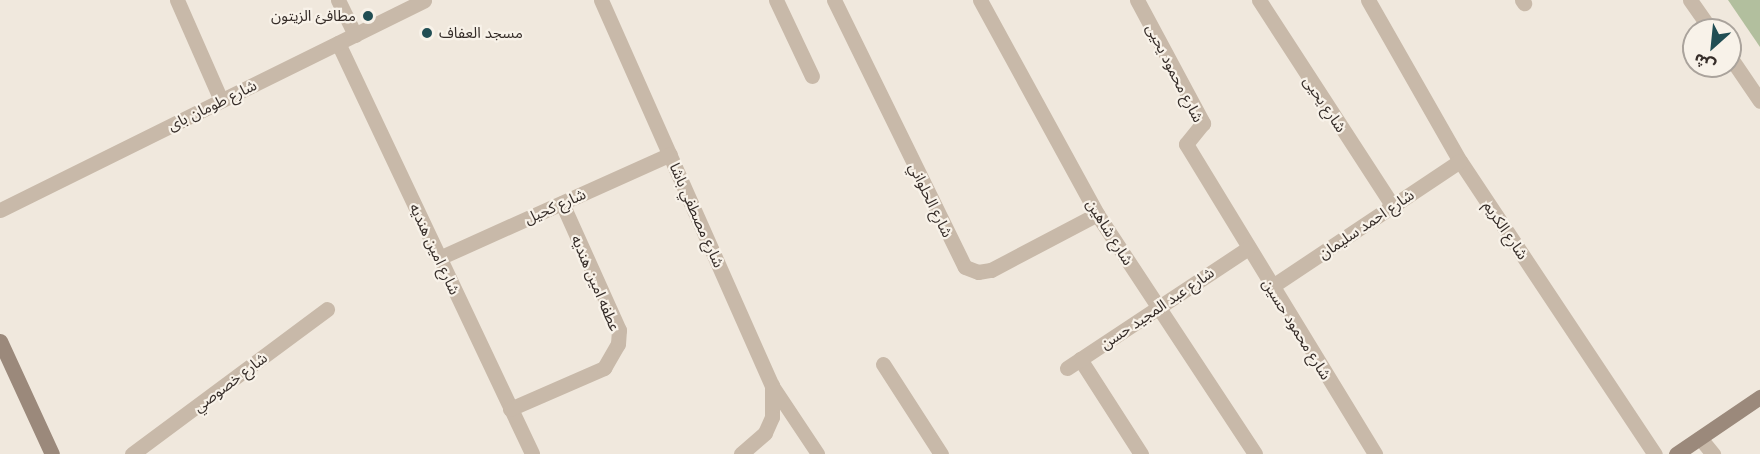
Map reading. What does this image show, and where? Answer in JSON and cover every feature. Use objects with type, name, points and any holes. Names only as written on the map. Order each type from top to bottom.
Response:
[{"type":"main road","points":[[0,341],[52,454]]},
{"type":"main road","points":[[1676,454],[1760,397]]},
{"type":"street","points":[[177,0],[221,100]]},
{"type":"street","points":[[338,0],[355,35]]},
{"type":"street","name":"شارع طومان باى","points":[[0,210],[424,0]]},
{"type":"street","name":"شارع مصطفي باشا","points":[[601,0],[772,385],[772,417],[765,433],[741,454]]},
{"type":"street","points":[[776,0],[812,76]]},
{"type":"street","name":"شارع الحلواني","points":[[834,0],[966,267],[978,272],[991,270],[1097,214]]},
{"type":"street","name":"شارع شاهين","points":[[981,0],[1097,214],[1255,454]]},
{"type":"street","name":"شارع محمود يحيى","points":[[1137,0],[1203,123],[1185,142],[1221,202]]},
{"type":"street","name":"شارع يحيى","points":[[1259,0],[1393,206]]},
{"type":"street","name":"شارع الكريم","points":[[1368,0],[1460,161],[1655,454]]},
{"type":"street","points":[[1690,0],[1703,18]]},
{"type":"street","name":"شارع امين هنديه","points":[[338,43],[532,454]]},
{"type":"street","points":[[1742,75],[1760,101]]},
{"type":"street","name":"شارع كحيل","points":[[439,258],[670,154]]},
{"type":"street","name":"شارع احمد سليمان","points":[[1271,287],[1460,161]]},
{"type":"street","name":"شارع محمود حسين","points":[[1221,202],[1247,249],[1375,454]]},
{"type":"street","name":"عطفه امين هنديه","points":[[510,409],[592,375],[609,362],[618,344],[619,330],[562,203]]},
{"type":"street","name":"شارع عبد المجيد حسن","points":[[1067,368],[1247,249]]},
{"type":"street","name":"شارع خصوصي","points":[[132,454],[327,309]]},
{"type":"street","points":[[1080,359],[1141,454]]},
{"type":"street","points":[[883,364],[941,454]]},
{"type":"street","points":[[1700,438],[1713,454]]},
{"type":"lane","points":[[772,385],[818,454]]},
{"type":"green space","points":[[1728,0],[1760,0],[1760,47],[1742,18]]},
{"type":"place","name":"مطافئ الزيتون","points":[[368,16]]},
{"type":"place","name":"مسجد العفاف","points":[[427,33]]}]
